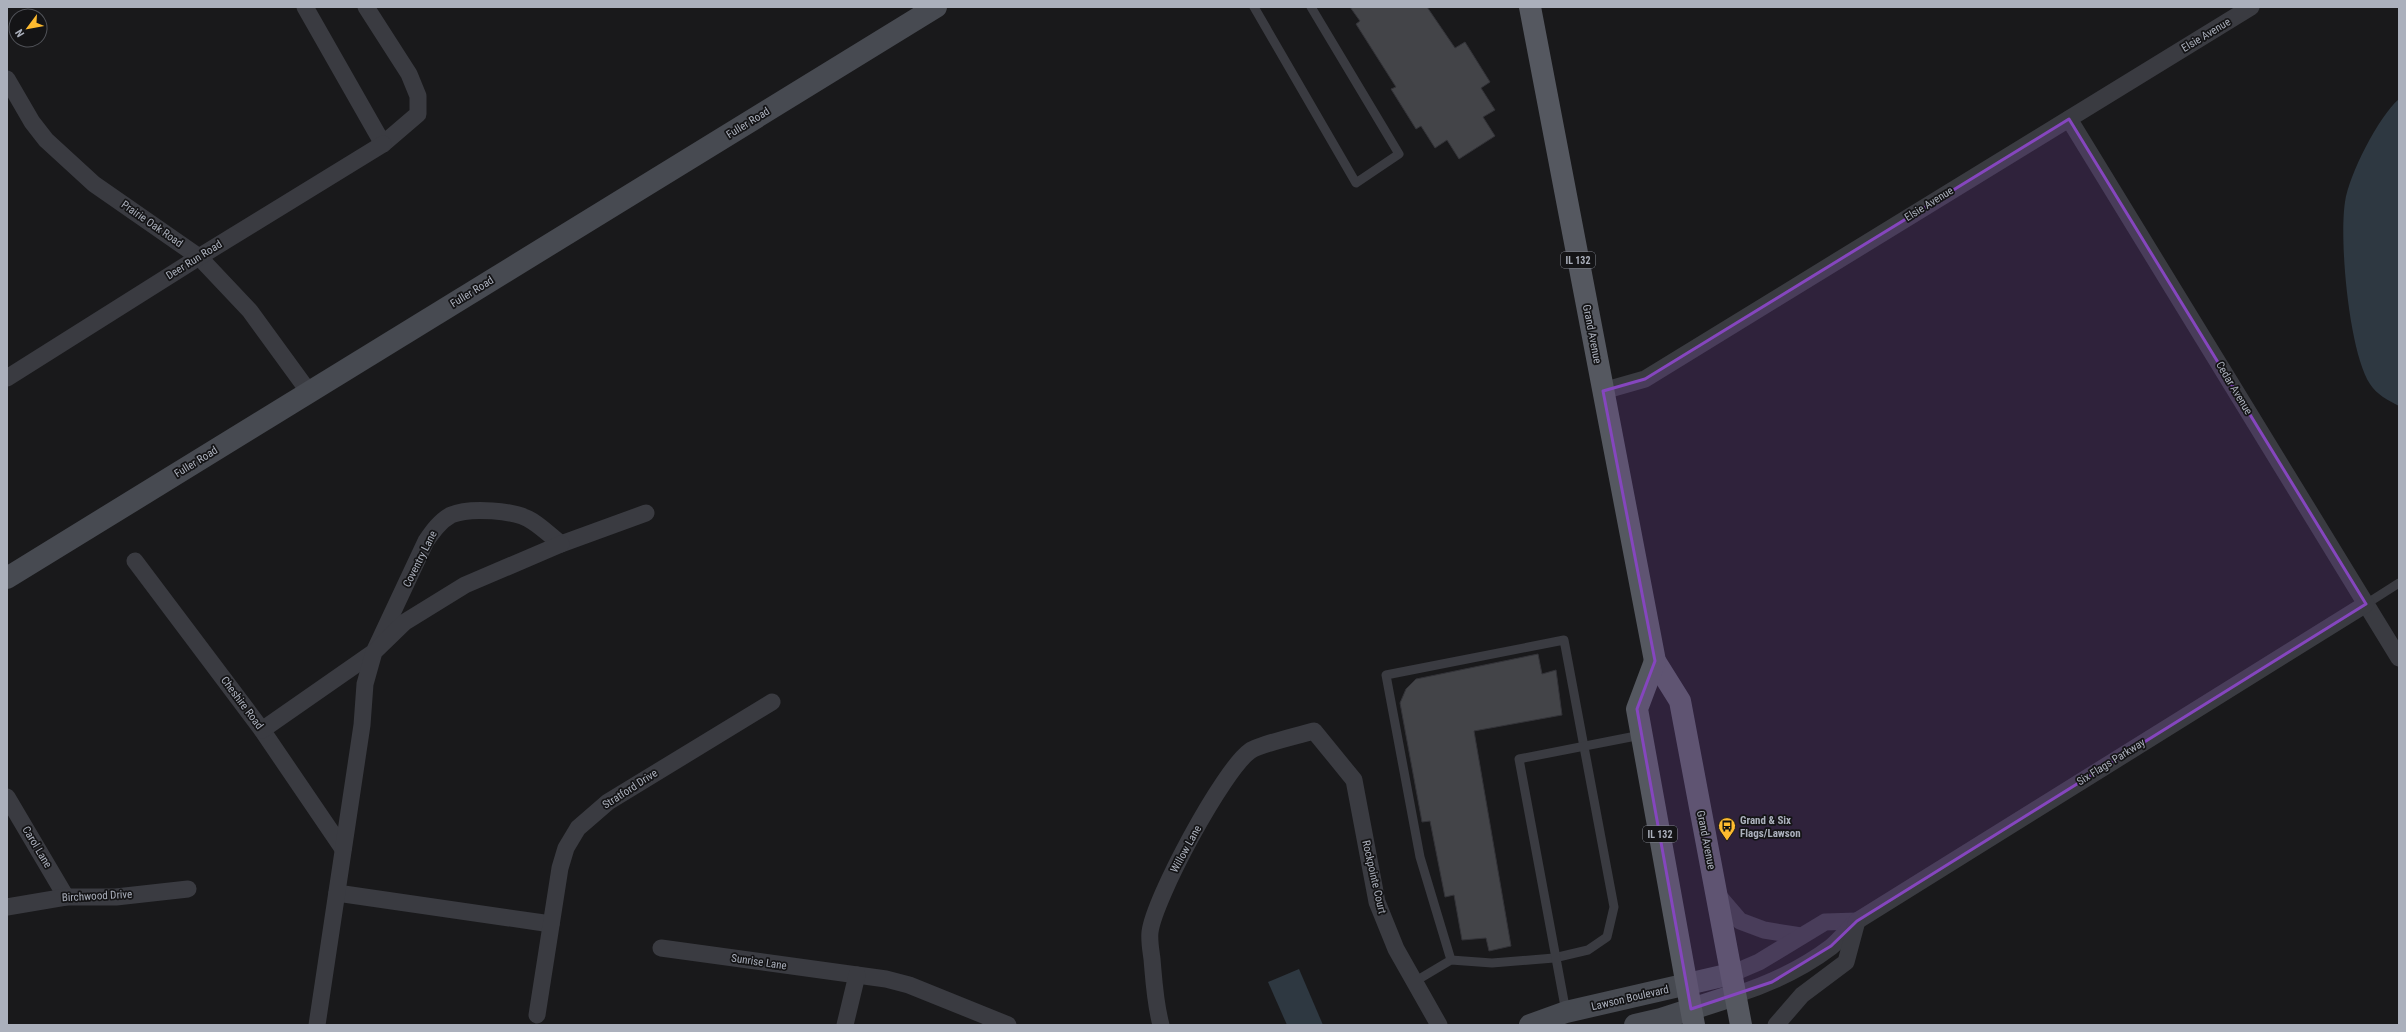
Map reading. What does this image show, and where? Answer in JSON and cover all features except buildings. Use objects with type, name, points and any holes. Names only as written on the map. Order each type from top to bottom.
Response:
[{"type":"main road","name":"Grand Avenue","points":[[1530,7],[1655,661],[1680,701],[1741,1025]]},
{"type":"main road","name":"IL 132","points":[[1655,661],[1637,709],[1693,1017]]},
{"type":"street","points":[[305,7],[383,144]]},
{"type":"street","name":"Deer Run Road","points":[[7,378],[199,257],[383,144],[418,114],[418,96],[409,74],[366,7]]},
{"type":"street","name":"Fuller Road","points":[[7,578],[936,7]]},
{"type":"street","name":"Elsie Avenue","points":[[1604,391],[1645,379],[2251,7]]},
{"type":"street","name":"Prairie Oak Road","points":[[7,79],[32,122],[46,140],[94,184],[199,257],[250,311],[308,392]]},
{"type":"street","name":"Cedar Avenue","points":[[2069,118],[2399,658]]},
{"type":"street","name":"Coventry Lane","points":[[336,893],[362,725],[366,684],[374,652],[426,542],[437,525],[450,516],[466,510],[507,513],[531,520],[561,544]]},
{"type":"street","name":"Coventry Lane","points":[[262,730],[374,652],[405,622],[465,585],[561,544],[646,513]]},
{"type":"street","name":"Cheshire Road","points":[[135,562],[262,730],[343,849]]},
{"type":"street","name":"Six Flags Parkway","points":[[1735,995],[1772,982],[1810,960],[1831,946],[1857,921],[2366,604]]},
{"type":"street","name":"Stratford Drive","points":[[537,1015],[560,868],[566,848],[578,828],[608,802],[772,702]]},
{"type":"street","name":"Rockpointe Court","points":[[1314,731],[1354,780],[1377,902],[1396,949],[1439,1025]]},
{"type":"street","name":"Willow Lane","points":[[1161,1025],[1156,1005],[1150,934],[1153,915],[1161,894],[1180,857],[1225,781],[1251,750],[1314,731]]},
{"type":"street","name":"Carol Lane","points":[[7,797],[66,897]]},
{"type":"street","name":"Birchwood Drive","points":[[7,907],[66,897],[116,897],[188,889]]},
{"type":"street","points":[[1715,891],[1740,921],[1764,930],[1801,936]]},
{"type":"street","points":[[317,1025],[336,893],[551,924]]},
{"type":"street","points":[[1731,974],[1759,962],[1825,922],[1857,921],[1846,962],[1802,995],[1776,1025]]},
{"type":"street","name":"Sunrise Lane","points":[[660,948],[886,979],[909,985],[1008,1025]]},
{"type":"street","name":"Lawson Boulevard","points":[[1530,1025],[1566,1012],[1731,974]]},
{"type":"street","points":[[844,1025],[857,975]]},
{"type":"street","points":[[1635,1025],[1693,1017],[1735,995]]},
{"type":"lane","points":[[1254,7],[1356,183],[1399,154],[1311,7]]},
{"type":"lane","points":[[2366,604],[2399,583]]},
{"type":"lane","points":[[1414,982],[1451,960],[1492,963],[1554,958],[1588,950],[1607,937],[1614,907],[1582,747],[1564,640],[1386,674],[1420,857],[1451,960]]},
{"type":"lane","points":[[1566,1012],[1554,958],[1518,759],[1642,735]]},
{"type":"highlighted area","points":[[2069,119],[2366,604],[1857,921],[1831,946],[1772,982],[1691,1009],[1637,709],[1655,661],[1603,391],[1645,379]]},
{"type":"shaded area","points":[[2399,99],[2399,406],[2379,394],[2370,384],[2356,348],[2347,296],[2343,220],[2345,202],[2358,162],[2382,119]]},
{"type":"shaded area","points":[[1299,969],[1323,1025],[1287,1025],[1268,982]]},
{"type":"place","name":"Grand & Six Flags/Lawson","points":[[1727,841]]}]
